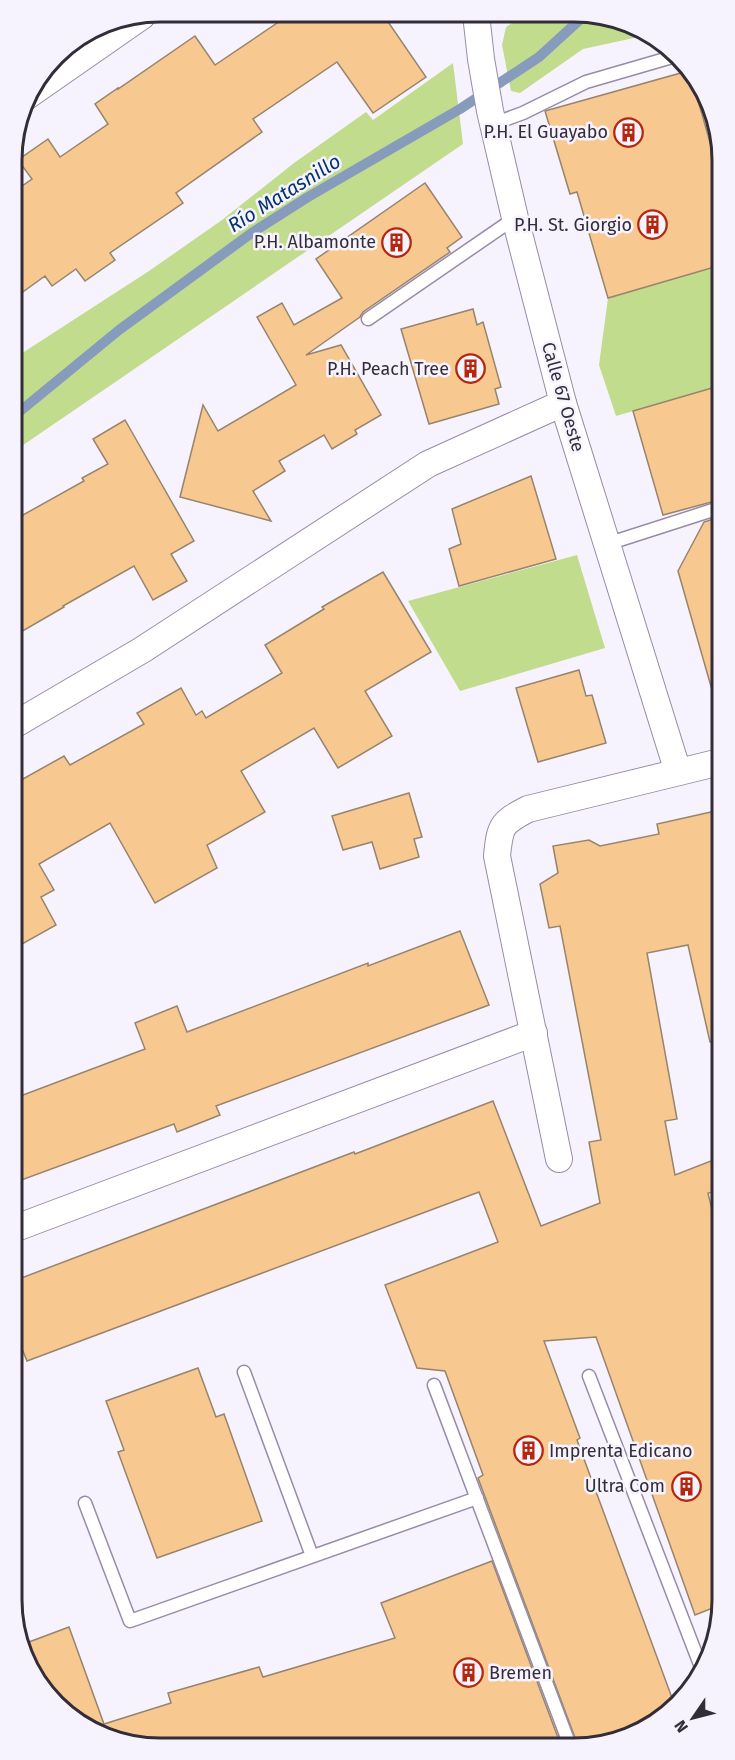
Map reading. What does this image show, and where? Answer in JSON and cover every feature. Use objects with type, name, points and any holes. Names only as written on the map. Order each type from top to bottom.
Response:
[{"type":"street","name":"Calle 67 Oeste","points":[[477,22],[492,117],[515,218],[563,403],[678,772]]},
{"type":"street","points":[[47,82],[127,27]]},
{"type":"street","points":[[23,720],[142,650],[428,464],[563,403]]},
{"type":"street","points":[[559,1159],[497,856],[499,833],[509,819],[528,809],[712,764]]},
{"type":"street","points":[[22,1226],[534,1033]]},
{"type":"lane","points":[[492,117],[523,113],[586,82],[668,59]]},
{"type":"lane","points":[[368,319],[515,218]]},
{"type":"lane","points":[[607,544],[712,510]]},
{"type":"lane","points":[[244,1372],[312,1556]]},
{"type":"lane","points":[[589,1376],[698,1660]]},
{"type":"lane","points":[[434,1385],[567,1738]]},
{"type":"lane","points":[[85,1503],[130,1621],[477,1498]]},
{"type":"green space","points":[[513,22],[574,22],[601,25],[637,37],[583,49],[520,93],[511,91],[502,45],[506,27]]},
{"type":"green space","points":[[453,63],[463,144],[23,445],[23,353],[149,271],[222,220],[294,163],[366,112],[373,120]]},
{"type":"green space","points":[[712,268],[712,388],[616,416],[599,365],[608,298]]},
{"type":"green space","points":[[577,555],[605,648],[460,691],[408,601]]},
{"type":"building","points":[[388,22],[426,77],[373,113],[337,62],[253,119],[262,132],[176,193],[183,203],[110,253],[115,260],[85,281],[76,269],[52,286],[45,276],[23,292],[23,185],[32,179],[23,167],[23,157],[48,139],[60,157],[108,124],[95,104],[195,36],[215,65],[278,23]]},
{"type":"building","points":[[681,73],[698,100],[711,146],[712,268],[608,298],[577,192],[570,194],[545,111]]},
{"type":"building","points":[[425,183],[462,237],[447,248],[450,252],[363,312],[360,317],[306,355],[341,345],[381,415],[355,430],[357,434],[332,449],[324,435],[279,461],[285,471],[253,491],[271,521],[180,497],[203,405],[218,431],[296,385],[257,317],[282,303],[294,325],[342,298],[316,259]]},
{"type":"building","name":"P.H. Peach Tree","points":[[473,309],[477,325],[483,322],[501,387],[495,389],[499,404],[429,424],[401,329]]},
{"type":"building","points":[[712,388],[712,502],[663,515],[633,411]]},
{"type":"building","points":[[125,420],[194,541],[171,554],[187,581],[153,600],[134,566],[23,631],[23,515],[84,481],[82,478],[108,464],[93,439]]},
{"type":"building","points":[[531,476],[556,559],[459,586],[449,549],[461,544],[452,509]]},
{"type":"building","points":[[712,519],[712,690],[678,571],[704,522]]},
{"type":"building","points":[[383,572],[431,652],[365,691],[392,736],[338,768],[314,728],[241,771],[265,812],[207,845],[217,868],[155,903],[110,823],[39,864],[54,890],[41,897],[56,925],[22,944],[23,779],[64,756],[70,765],[144,724],[137,713],[181,688],[196,715],[202,711],[206,718],[282,673],[265,645],[324,609],[322,607]]},
{"type":"building","points":[[579,670],[586,696],[592,695],[606,743],[538,762],[516,688]]},
{"type":"building","points":[[409,793],[422,837],[414,839],[419,857],[380,869],[372,842],[343,850],[332,816]]},
{"type":"building","points":[[712,812],[712,1042],[710,1042],[688,945],[647,953],[677,1119],[665,1121],[675,1175],[712,1161],[712,1192],[708,1193],[712,1210],[712,1608],[695,1615],[596,1337],[544,1341],[580,1438],[577,1440],[668,1688],[663,1688],[663,1705],[644,1719],[610,1733],[575,1738],[478,1478],[483,1475],[445,1371],[417,1368],[385,1285],[498,1242],[479,1192],[27,1361],[22,1349],[22,1278],[493,1101],[541,1226],[600,1203],[589,1142],[601,1140],[560,926],[549,928],[540,884],[558,873],[553,846],[589,840],[600,846],[659,834],[657,824]]},
{"type":"building","points":[[460,931],[489,1005],[216,1106],[220,1115],[177,1132],[174,1124],[22,1180],[22,1095],[145,1049],[135,1023],[177,1006],[187,1032],[368,963],[368,966]]},
{"type":"building","points":[[198,1368],[216,1417],[224,1414],[262,1521],[157,1558],[118,1452],[124,1450],[106,1401]]},
{"type":"building","points":[[492,1561],[558,1738],[160,1738],[134,1735],[108,1727],[76,1709],[51,1684],[29,1642],[69,1627],[104,1724],[171,1703],[168,1693],[259,1667],[263,1677],[395,1638],[381,1603]]},
{"type":"waterway","name":"Río Matasnillo","points":[[23,409],[119,330],[253,232],[308,197],[460,109],[539,57],[577,22]]},
{"type":"place","name":"P.H. El Guayabo","points":[[629,132]]},
{"type":"place","name":"P.H. St. Giorgio","points":[[653,225]]},
{"type":"place","name":"P.H. Albamonte","points":[[397,242]]},
{"type":"place","name":"P.H. Peach Tree","points":[[470,369]]},
{"type":"place","name":"Imprenta Edicano","points":[[528,1451]]},
{"type":"place","name":"Ultra Com","points":[[686,1486]]},
{"type":"place","name":"Bremen","points":[[468,1673]]}]
